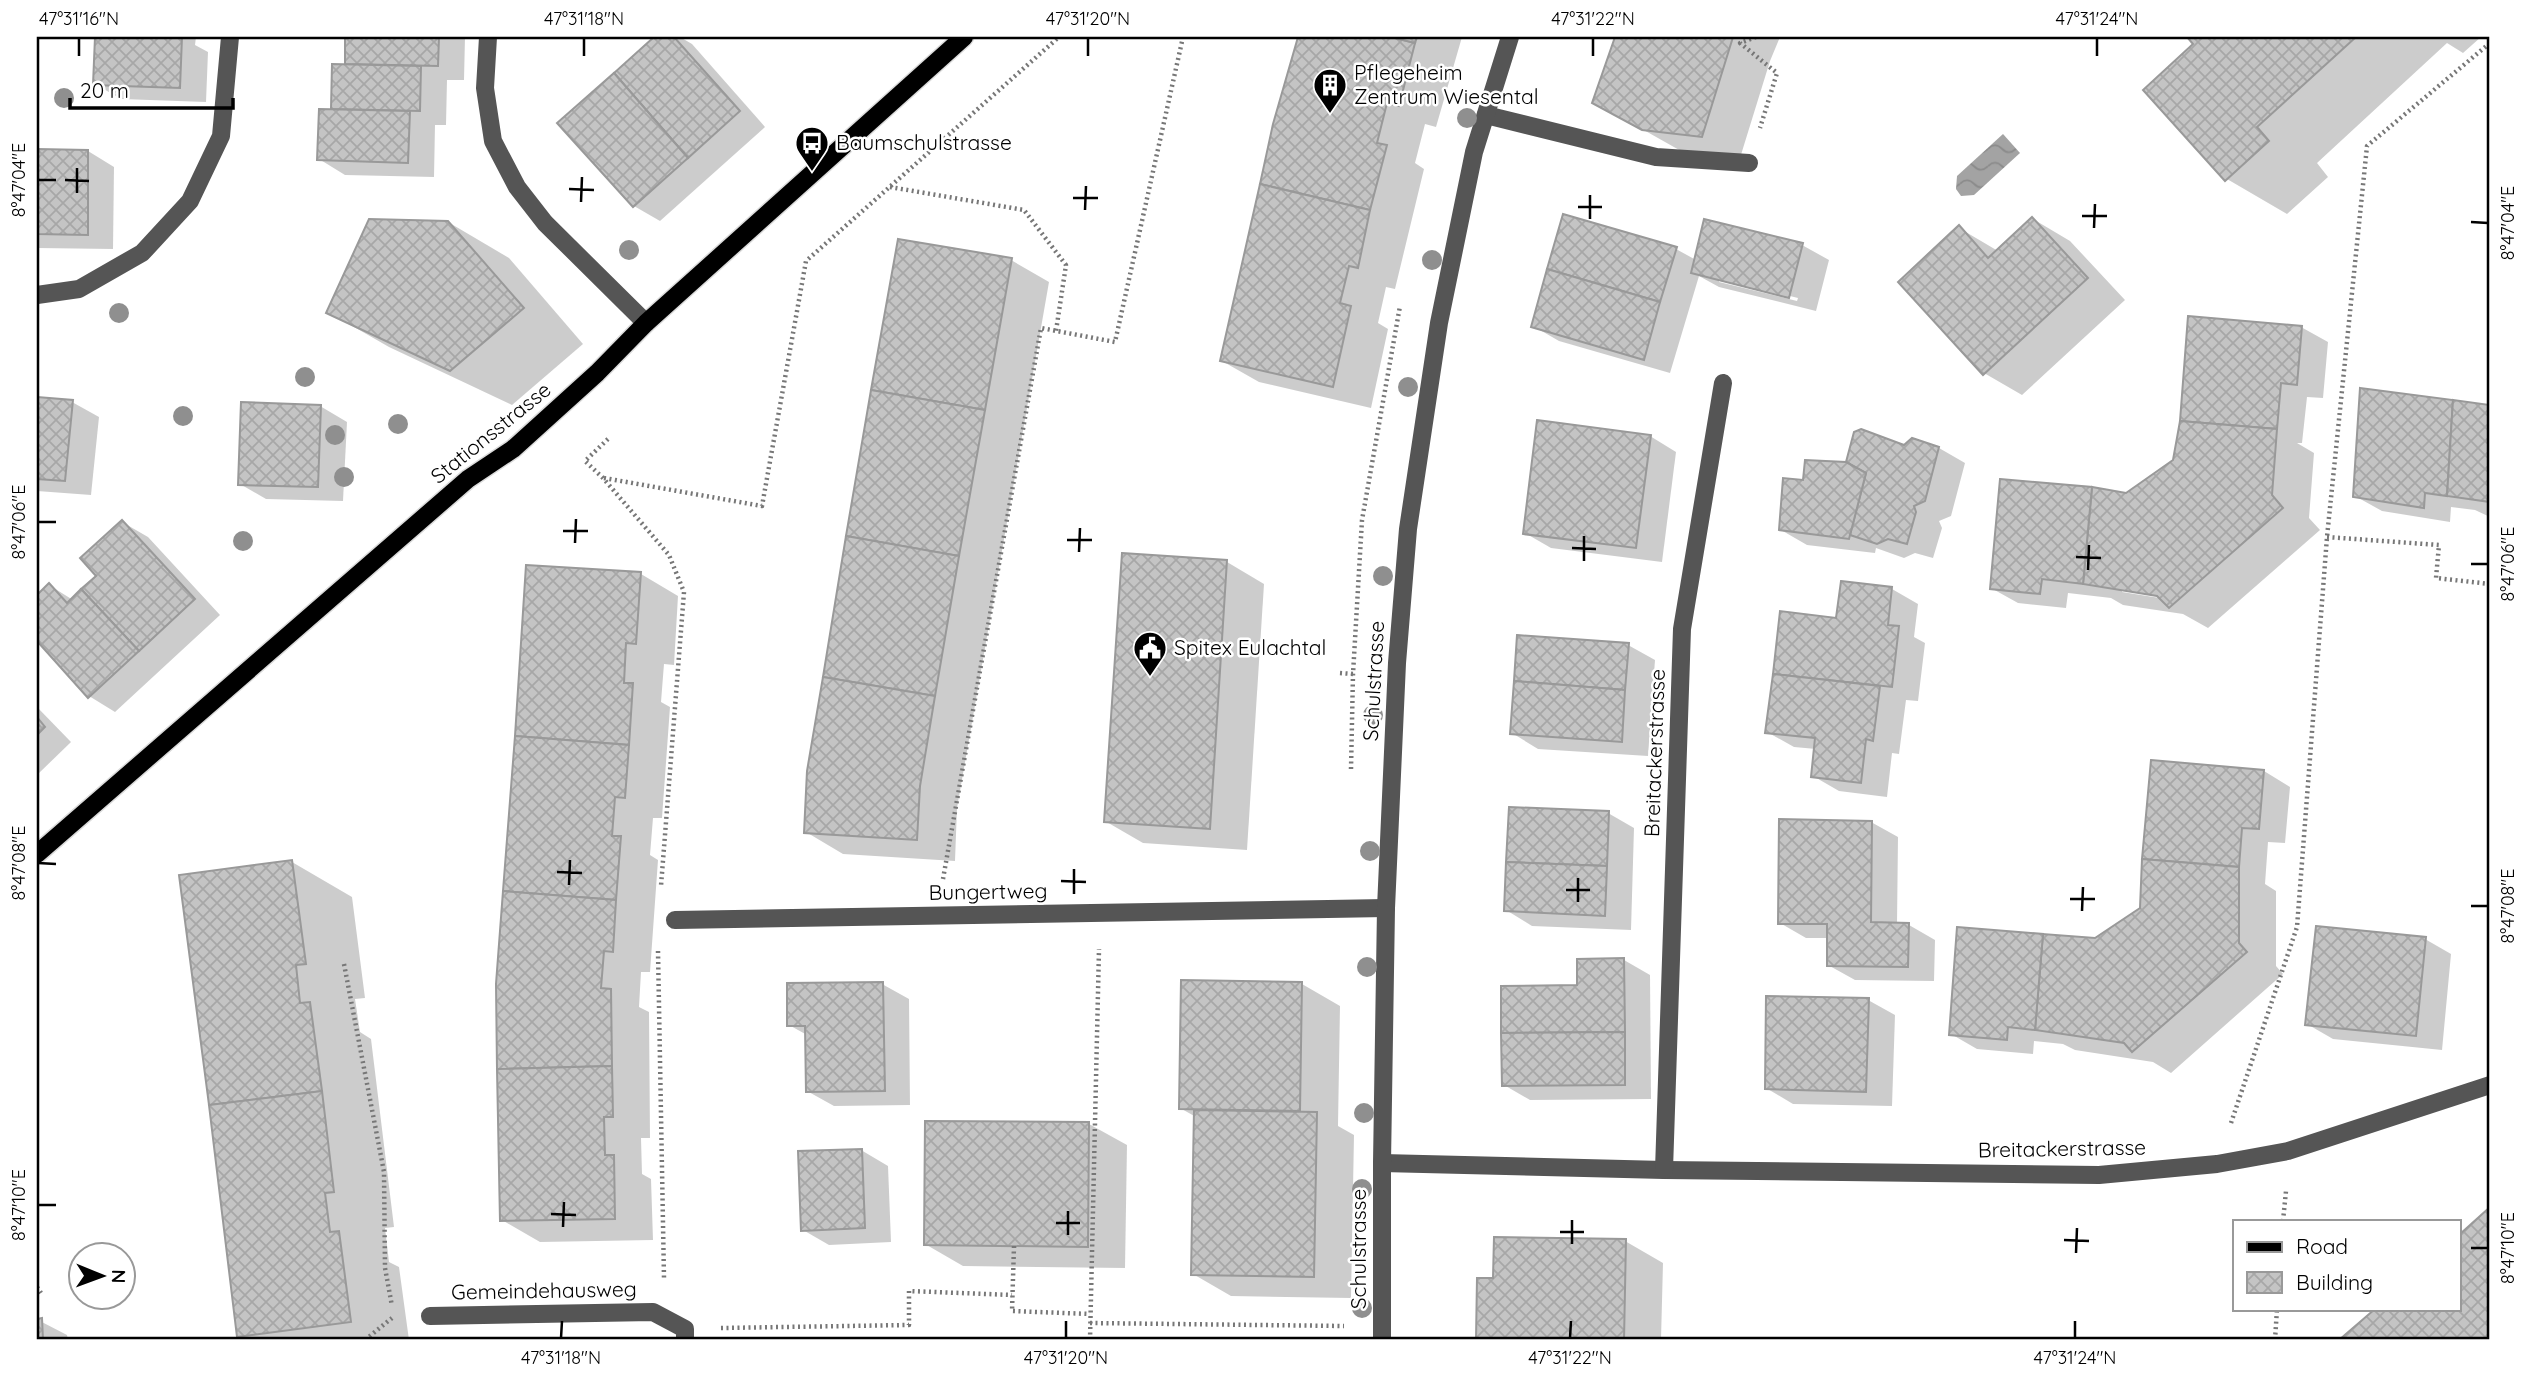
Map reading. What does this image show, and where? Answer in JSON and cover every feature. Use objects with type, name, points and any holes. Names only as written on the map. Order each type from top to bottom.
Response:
[{"type":"main road","name":"Stationsstrasse","points":[[37,855],[468,479],[513,449],[597,373],[646,323],[964,37]]},
{"type":"street","points":[[37,295],[79,289],[142,253],[190,201],[221,136],[230,37]]},
{"type":"street","points":[[488,37],[485,88],[494,141],[517,187],[545,223],[646,323]]},
{"type":"street","name":"Schulstrasse","points":[[1382,1340],[1386,908],[1397,663],[1408,529],[1439,323],[1474,152],[1510,37]]},
{"type":"street","points":[[1486,115],[1657,157],[1749,163]]},
{"type":"street","name":"Breitackerstrasse","points":[[1664,1170],[1682,629],[1723,383]]},
{"type":"street","name":"Bungertweg","points":[[675,920],[1386,908]]},
{"type":"street","name":"Breitackerstrasse","points":[[1382,1163],[1664,1170],[2099,1175],[2217,1164],[2288,1151],[2490,1085]]},
{"type":"street","name":"Gemeindehausweg","points":[[430,1316],[653,1312],[685,1335]]},
{"type":"path","points":[[603,478],[762,506],[806,261],[1059,37]]},
{"type":"path","points":[[937,916],[1041,328],[1115,342],[1183,37]]},
{"type":"path","points":[[1749,163],[1777,73],[1740,43],[1756,37]]},
{"type":"path","points":[[2217,1164],[2297,927],[2327,537],[2367,146],[2490,43]]},
{"type":"path","points":[[890,187],[1024,210],[1066,265],[1056,331]]},
{"type":"path","points":[[608,439],[585,461],[669,555],[684,592],[660,897]]},
{"type":"path","points":[[2327,537],[2439,545],[2436,578],[2490,584]]},
{"type":"path","points":[[1340,673],[1353,674]]},
{"type":"path","points":[[1090,1340],[1100,913]]},
{"type":"path","points":[[653,1312],[664,1284],[658,945]]},
{"type":"path","points":[[344,964],[384,1172],[385,1268],[394,1317],[365,1340]]},
{"type":"path","points":[[1014,1246],[1012,1311],[1090,1314]]},
{"type":"path","points":[[37,1287],[41,1293]]},
{"type":"path","points":[[685,1335],[909,1325],[909,1291],[1012,1295]]},
{"type":"path","points":[[2275,1340],[2277,1310]]},
{"type":"path","points":[[1090,1323],[1344,1326]]},
{"type":"water","points":[[2003,134],[2020,153],[1974,195],[1961,196],[1956,189],[1957,176]]},
{"type":"building","points":[[95,37],[182,37],[180,88],[93,85]]},
{"type":"building","points":[[345,37],[439,37],[438,66],[345,64]]},
{"type":"building","points":[[654,37],[674,37],[740,111],[688,158],[614,73]]},
{"type":"building","name":"Pflegeheim Zentrum Wiesental","points":[[1298,37],[1391,37],[1415,43],[1399,106],[1387,103],[1377,143],[1387,145],[1370,210],[1260,184],[1273,124]]},
{"type":"building","points":[[1391,37],[1417,37],[1415,43]]},
{"type":"building","points":[[1615,37],[1733,37],[1702,137],[1642,130],[1592,103]]},
{"type":"building","points":[[2187,37],[2356,37],[2257,127],[2269,141],[2225,181],[2143,90],[2193,44]]},
{"type":"building","points":[[332,64],[421,66],[420,111],[331,109]]},
{"type":"building","points":[[614,73],[688,158],[633,207],[557,123]]},
{"type":"building","points":[[319,109],[410,111],[408,163],[317,160]]},
{"type":"building","points":[[37,149],[88,150],[88,235],[37,234]]},
{"type":"building","points":[[1260,184],[1370,210],[1358,268],[1349,266],[1340,303],[1351,306],[1333,387],[1220,361]]},
{"type":"building","points":[[1563,214],[1677,247],[1660,302],[1547,269]]},
{"type":"building","points":[[2032,217],[2088,278],[1983,375],[1898,282],[1959,225],[1988,258]]},
{"type":"building","points":[[369,219],[448,221],[524,308],[450,371],[326,313]]},
{"type":"building","points":[[1704,219],[1803,243],[1789,298],[1691,273]]},
{"type":"building","points":[[898,239],[1012,258],[985,410],[871,390]]},
{"type":"building","points":[[1547,269],[1660,302],[1644,360],[1531,327]]},
{"type":"building","points":[[2188,316],[2302,326],[2297,385],[2281,383],[2277,429],[2180,421]]},
{"type":"building","points":[[2360,388],[2453,400],[2447,496],[2425,493],[2424,508],[2353,497]]},
{"type":"building","points":[[871,390],[985,410],[959,556],[846,536]]},
{"type":"building","points":[[37,397],[73,400],[65,481],[37,479]]},
{"type":"building","points":[[2453,400],[2490,405],[2490,502],[2447,496]]},
{"type":"building","points":[[241,402],[321,405],[318,487],[238,485]]},
{"type":"building","points":[[1537,420],[1651,435],[1636,548],[1523,534]]},
{"type":"building","points":[[2180,421],[2277,429],[2272,495],[2283,508],[2169,608],[2157,596],[2083,584],[2092,487],[2126,493],[2173,460]]},
{"type":"building","points":[[1861,429],[1904,445],[1912,438],[1939,447],[1925,501],[1914,506],[1916,512],[1907,544],[1888,539],[1877,544],[1850,535],[1866,473],[1846,462],[1854,432]]},
{"type":"building","points":[[1805,460],[1846,462],[1866,473],[1849,539],[1779,530],[1783,478],[1803,480]]},
{"type":"building","points":[[2000,479],[2092,487],[2083,584],[2042,579],[2040,594],[1990,589]]},
{"type":"building","points":[[122,520],[195,599],[139,651],[81,589],[96,576],[80,558]]},
{"type":"building","points":[[846,536],[959,556],[935,696],[823,677]]},
{"type":"building","points":[[1122,553],[1227,560],[1210,829],[1104,822]]},
{"type":"building","points":[[526,565],[641,572],[636,644],[626,643],[624,683],[633,683],[629,745],[515,736]]},
{"type":"building","points":[[1841,581],[1892,587],[1888,625],[1899,626],[1892,687],[1773,674],[1780,611],[1836,618]]},
{"type":"building","points":[[49,583],[67,603],[81,589],[139,651],[88,698],[37,641],[37,595]]},
{"type":"building","points":[[1517,635],[1629,643],[1625,690],[1514,681]]},
{"type":"building","points":[[1773,674],[1880,686],[1873,741],[1866,739],[1861,783],[1811,777],[1815,738],[1765,733]]},
{"type":"building","points":[[823,677],[935,696],[920,786],[917,840],[804,833],[807,771]]},
{"type":"building","points":[[1514,681],[1625,690],[1622,742],[1510,734]]},
{"type":"building","points":[[37,717],[45,727],[37,735]]},
{"type":"building","points":[[515,736],[629,745],[625,798],[615,797],[612,836],[621,836],[616,900],[503,891]]},
{"type":"building","points":[[2151,760],[2264,770],[2259,829],[2242,828],[2239,867],[2142,859]]},
{"type":"building","points":[[1509,807],[1609,811],[1607,866],[1506,862]]},
{"type":"building","points":[[1779,819],[1872,821],[1871,922],[1909,923],[1908,967],[1827,966],[1827,924],[1778,924]]},
{"type":"building","points":[[2142,859],[2239,867],[2239,943],[2247,952],[2132,1052],[2124,1043],[2035,1030],[2043,934],[2095,938],[2140,908]]},
{"type":"building","points":[[292,860],[306,964],[296,965],[300,1003],[310,1002],[322,1091],[209,1105],[179,875]]},
{"type":"building","points":[[1506,862],[1607,866],[1605,916],[1504,911]]},
{"type":"building","points":[[503,891],[616,900],[613,952],[604,951],[601,988],[611,989],[612,1066],[497,1069],[496,984]]},
{"type":"building","points":[[2316,926],[2426,937],[2416,1036],[2305,1025]]},
{"type":"building","points":[[1957,927],[2043,934],[2035,1030],[2008,1027],[2007,1040],[1949,1035]]},
{"type":"building","points":[[1624,958],[1625,1032],[1501,1033],[1501,986],[1577,985],[1577,959]]},
{"type":"building","points":[[1181,980],[1302,982],[1300,1111],[1179,1109]]},
{"type":"building","points":[[883,982],[885,1091],[806,1092],[805,1026],[787,1026],[787,983]]},
{"type":"building","points":[[1766,996],[1869,998],[1866,1092],[1765,1089]]},
{"type":"building","points":[[1625,1032],[1625,1085],[1502,1086],[1501,1033]]},
{"type":"building","points":[[612,1066],[613,1117],[604,1117],[605,1155],[614,1155],[615,1219],[500,1221],[497,1069]]},
{"type":"building","points":[[322,1091],[334,1192],[325,1193],[330,1232],[339,1231],[351,1322],[237,1337],[209,1105]]},
{"type":"building","points":[[1194,1110],[1317,1112],[1314,1277],[1191,1275]]},
{"type":"building","points":[[925,1121],[1089,1122],[1088,1247],[924,1245]]},
{"type":"building","points":[[862,1149],[865,1228],[801,1231],[798,1151]]},
{"type":"building","points":[[2490,1207],[2490,1340],[2339,1340],[2374,1310],[2460,1310],[2460,1234]]},
{"type":"building","points":[[1494,1237],[1626,1239],[1624,1340],[1476,1340],[1477,1278],[1493,1278]]},
{"type":"building","points":[[42,1318],[43,1340],[37,1340],[37,1319]]},
{"type":"place","name":"Pflegeheim Zentrum Wiesental","points":[[1330,115]]},
{"type":"place","name":"Baumschulstrasse","points":[[812,173]]},
{"type":"place","name":"Spitex Eulachtal","points":[[1150,678]]}]
